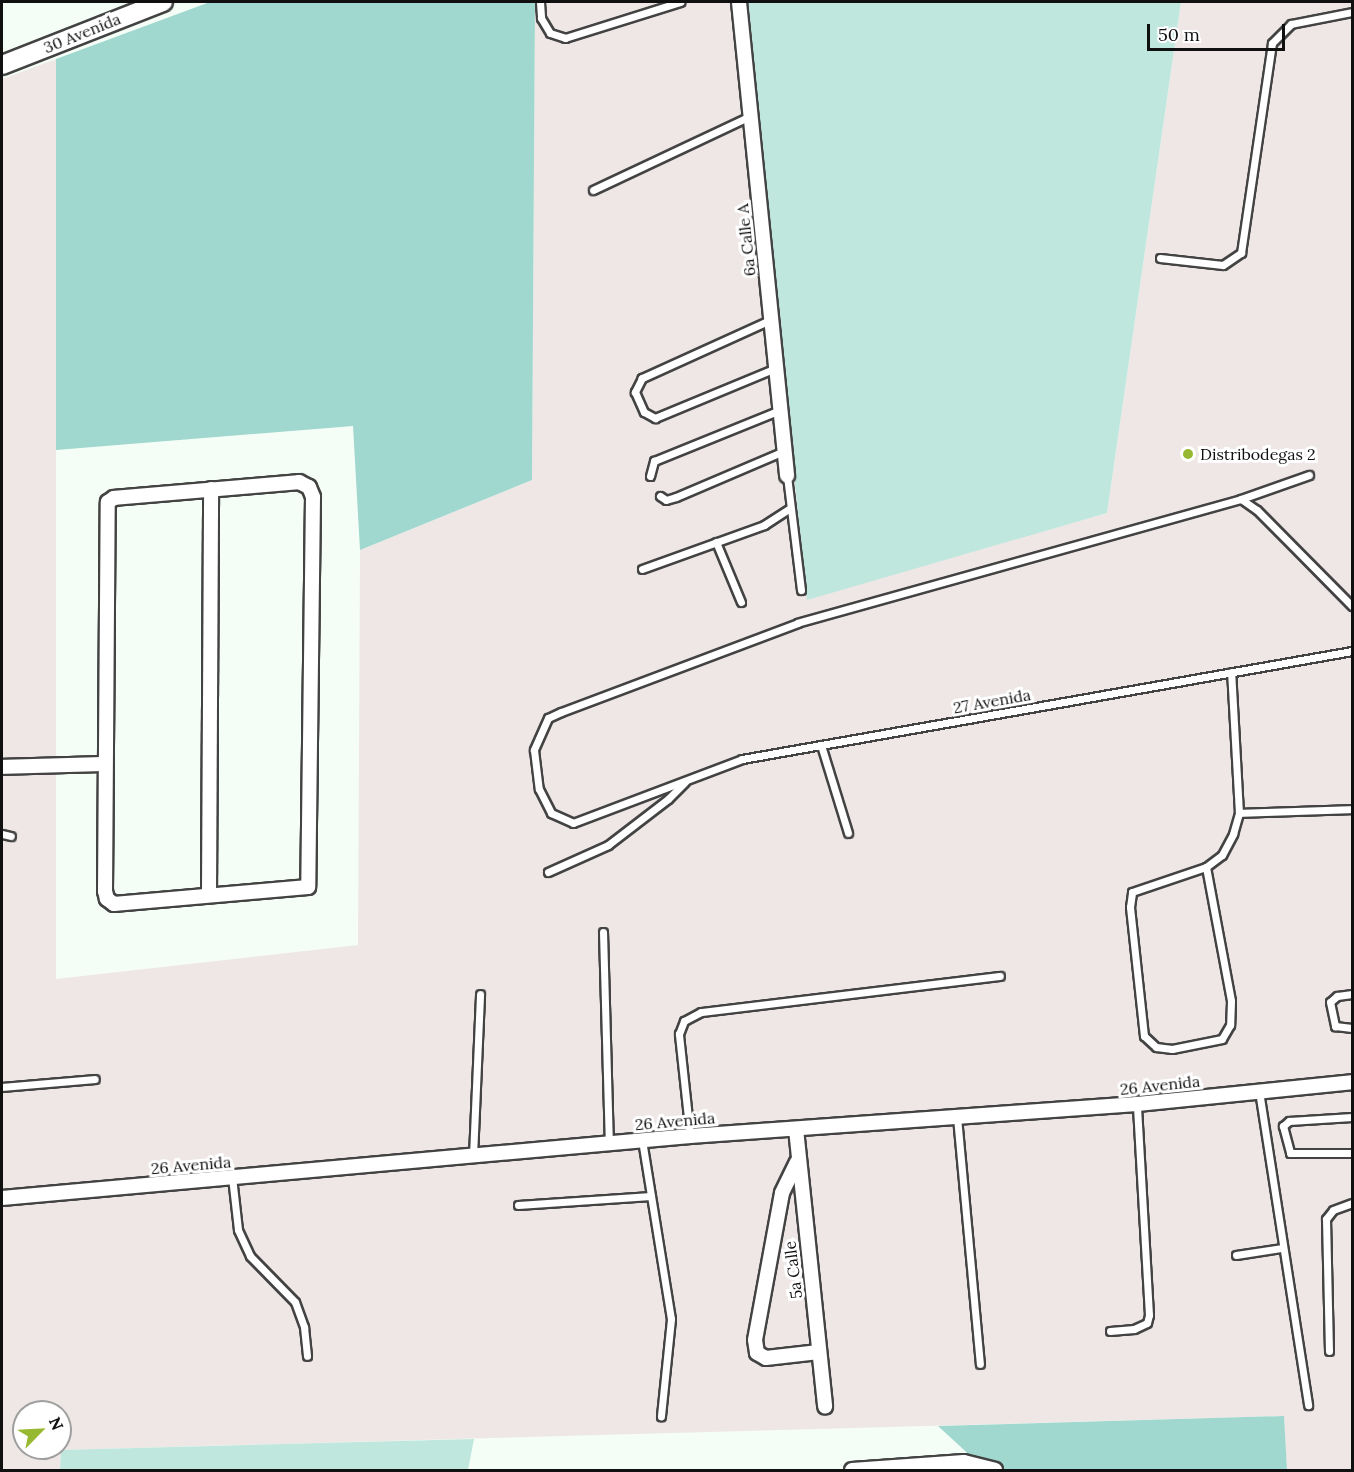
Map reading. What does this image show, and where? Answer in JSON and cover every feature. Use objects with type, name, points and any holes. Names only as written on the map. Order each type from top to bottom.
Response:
[{"type":"street","name":"30 Avenida","points":[[2,65],[163,2]]},
{"type":"street","name":"6a Calle A","points":[[739,2],[787,476]]},
{"type":"street","points":[[299,482],[309,487],[313,497],[311,877],[308,886],[302,889],[209,894],[114,904],[107,899],[105,764],[108,502],[114,498],[211,489],[299,482]]},
{"type":"street","points":[[209,894],[211,489]]},
{"type":"street","points":[[2,767],[105,764]]},
{"type":"street","name":"26 Avenida","points":[[2,1198],[690,1136],[1137,1104],[1353,1082]]},
{"type":"street","name":"5a Calle","points":[[796,1129],[796,1162],[825,1407]]},
{"type":"street","points":[[796,1162],[782,1192],[756,1341],[757,1353],[766,1358],[819,1352]]},
{"type":"street","points":[[852,1470],[964,1462],[995,1470]]},
{"type":"lane","points":[[540,2],[541,18],[550,33],[565,38],[680,2]]},
{"type":"lane","points":[[1160,258],[1223,265],[1241,253],[1272,43],[1291,24],[1353,12]]},
{"type":"lane","points":[[593,190],[750,117]]},
{"type":"lane","points":[[770,320],[642,378],[635,392],[644,412],[655,418],[776,368]]},
{"type":"lane","points":[[650,476],[654,461],[780,410]]},
{"type":"lane","points":[[660,496],[666,500],[676,498],[784,451]]},
{"type":"lane","name":"27 Avenida","points":[[1309,475],[1241,499],[798,623],[548,718],[534,750],[539,789],[551,813],[573,823],[742,759],[1353,651]]},
{"type":"lane","points":[[787,476],[801,590]]},
{"type":"lane","points":[[1241,499],[1257,510],[1353,606]]},
{"type":"lane","points":[[642,569],[764,525],[790,508]]},
{"type":"lane","points":[[716,542],[741,602]]},
{"type":"lane","points":[[1206,867],[1231,1001],[1230,1025],[1222,1039],[1172,1049],[1156,1047],[1144,1036],[1130,907],[1132,892],[1206,867],[1222,855],[1239,813],[1231,672]]},
{"type":"lane","points":[[821,745],[848,833]]},
{"type":"lane","points":[[548,872],[608,845],[668,799],[687,780]]},
{"type":"lane","points":[[1239,813],[1353,808]]},
{"type":"lane","points":[[2,834],[11,836]]},
{"type":"lane","points":[[603,932],[609,1143]]},
{"type":"lane","points":[[690,1136],[679,1034],[684,1021],[701,1012],[1000,976]]},
{"type":"lane","points":[[473,1156],[480,994]]},
{"type":"lane","points":[[1353,994],[1337,996],[1330,1002],[1335,1026],[1353,1028]]},
{"type":"lane","points":[[2,1087],[95,1079]]},
{"type":"lane","points":[[1259,1091],[1308,1405]]},
{"type":"lane","points":[[1110,1331],[1134,1329],[1147,1323],[1149,1314],[1137,1104]]},
{"type":"lane","points":[[957,1117],[980,1364]]},
{"type":"lane","points":[[1353,1117],[1289,1121],[1284,1126],[1290,1153],[1353,1153]]},
{"type":"lane","points":[[642,1140],[671,1318],[661,1416]]},
{"type":"lane","points":[[232,1178],[238,1230],[250,1256],[295,1302],[304,1327],[307,1356]]},
{"type":"lane","points":[[518,1205],[651,1196]]},
{"type":"lane","points":[[1329,1351],[1326,1219],[1333,1210],[1353,1203]]},
{"type":"lane","points":[[1236,1255],[1282,1248]]},
{"type":"shaded area","points":[[210,2],[535,2],[532,480],[360,550],[353,426],[56,450],[56,59]]},
{"type":"shaded area","points":[[535,2],[745,2],[807,599],[1107,513],[1181,2],[1352,2],[1352,1470],[1287,1470],[1284,1416],[72,1450],[72,1400],[12,1400],[12,1460],[60,1460],[60,1470],[2,1470],[2,79],[56,59],[56,979],[358,945],[360,550],[532,480]]},
{"type":"shaded area","points":[[745,2],[1181,2],[1107,513],[807,600]]},
{"type":"shaded area","points":[[1284,1416],[1287,1470],[999,1470],[976,1461],[938,1426]]},
{"type":"shaded area","points":[[474,1439],[468,1470],[60,1470],[60,1460],[72,1460],[72,1450]]},
{"type":"place","name":"Distribodegas 2","points":[[1188,454]]}]
